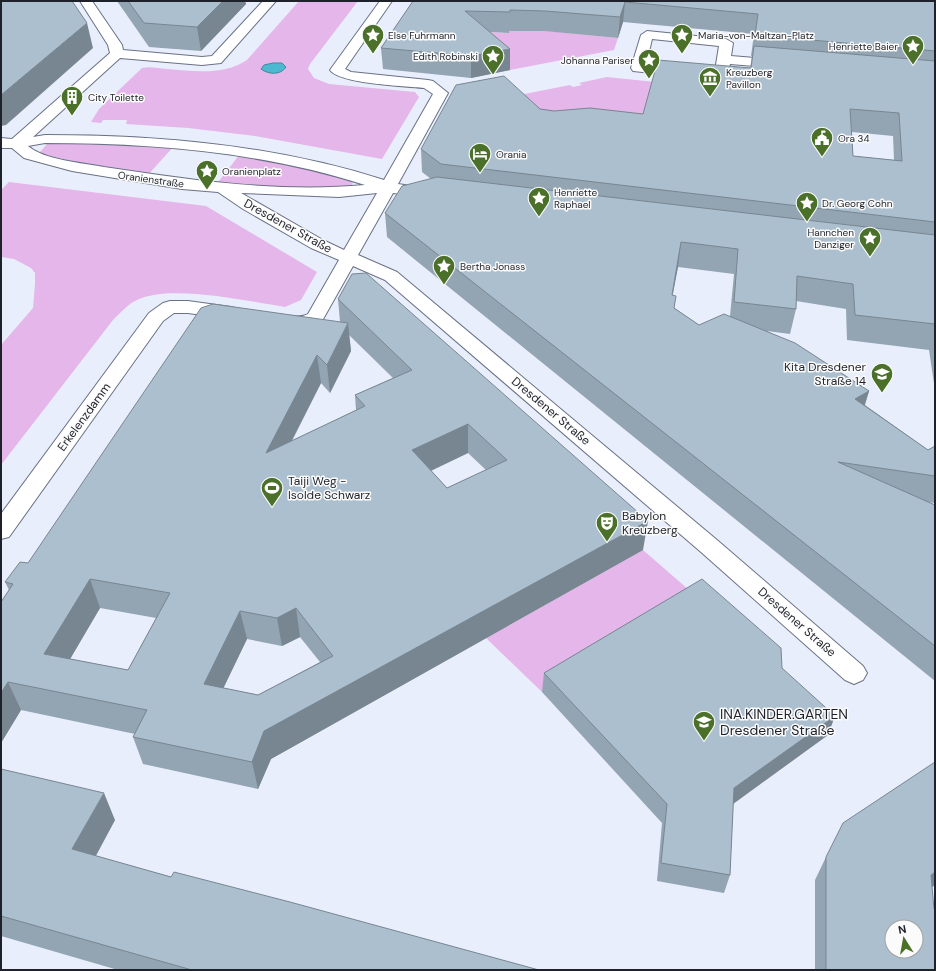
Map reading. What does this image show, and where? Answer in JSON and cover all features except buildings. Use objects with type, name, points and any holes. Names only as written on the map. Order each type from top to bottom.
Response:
[{"type":"street","points":[[86,1],[115,45],[118,54]]},
{"type":"street","points":[[1,158],[8,144],[118,54],[202,61],[216,60],[270,1]]},
{"type":"street","points":[[347,257],[388,187],[447,92],[428,84],[348,76],[337,70],[386,1]]},
{"type":"street","points":[[647,35],[726,43],[724,59],[721,76],[638,68],[647,35]]},
{"type":"street","points":[[724,59],[793,65]]},
{"type":"street","name":"Oranienstraße","points":[[8,144],[45,139],[81,139],[148,141],[205,147],[296,161],[335,170],[388,187],[443,195]]},
{"type":"street","name":"Oranienstraße","points":[[8,144],[29,155],[72,166],[144,179],[222,188],[339,192],[388,187]]},
{"type":"street","name":"Dresdener Straße","points":[[222,188],[249,206],[317,244],[391,276],[709,546],[854,673]]},
{"type":"street","name":"Erkelenzdamm","points":[[1,531],[156,317],[170,308],[188,307],[259,317],[303,322],[309,321],[315,317],[347,257]]},
{"type":"shaded area","name":"Oranienplatz","points":[[299,1],[358,1],[310,64],[308,69],[314,78],[329,84],[415,92],[419,97],[382,159],[255,136],[188,128],[126,124],[127,120],[103,120],[101,123],[91,122],[99,109],[142,68],[151,67],[188,71],[208,71],[228,68],[247,60]]},
{"type":"shaded area","points":[[465,31],[509,33],[509,31],[547,31],[618,38],[614,50],[510,70]]},
{"type":"shaded area","points":[[607,77],[655,82],[644,126],[588,131],[504,98],[570,85],[573,87],[582,85],[579,83]]},
{"type":"shaded area","points":[[49,142],[174,146],[147,176],[74,162],[39,153]]},
{"type":"shaded area","points":[[240,154],[284,162],[350,180],[353,184],[350,186],[323,188],[216,185]]},
{"type":"shaded area","name":"Oranienplatz","points":[[9,182],[206,206],[317,272],[301,300],[285,307],[209,295],[188,294],[152,295],[137,300],[124,309],[113,320],[1,465],[1,345],[33,308],[35,284],[35,273],[31,268],[14,259],[1,257],[1,190]]},
{"type":"shaded area","points":[[643,550],[689,590],[542,692],[486,638]]},
{"type":"water","points":[[282,63],[286,67],[278,73],[271,73],[261,69],[264,65]]},
{"type":"place","name":"Else Fuhrmann","points":[[373,54]]},
{"type":"place","name":"Maria-von-Maltzan-Platz","points":[[682,54]]},
{"type":"place","name":"Henriette Baier","points":[[913,66]]},
{"type":"place","name":"Edith Robinski","points":[[493,76]]},
{"type":"place","name":"Johanna Pariser","points":[[649,80]]},
{"type":"place","name":"Kreuzberg Pavillon","points":[[710,98]]},
{"type":"place","name":"City Toilette","points":[[72,116]]},
{"type":"place","name":"Ora 34","points":[[822,158]]},
{"type":"place","name":"Orania","points":[[480,174]]},
{"type":"place","name":"Oranienplatz","points":[[207,190]]},
{"type":"place","name":"Henriette Raphael","points":[[539,218]]},
{"type":"place","name":"Dr. Georg Cohn","points":[[807,222]]},
{"type":"place","name":"Hannchen Danziger","points":[[870,258]]},
{"type":"place","name":"Bertha Jonass","points":[[444,286]]},
{"type":"place","name":"Kita Dresdener Straße 14","points":[[882,394]]},
{"type":"place","name":"Taiji Weg - Isolde Schwarz","points":[[272,508]]},
{"type":"place","name":"Babylon Kreuzberg","points":[[607,542]]},
{"type":"place","name":"INA.KINDER.GARTEN Dresdener Straße","points":[[704,742]]}]
